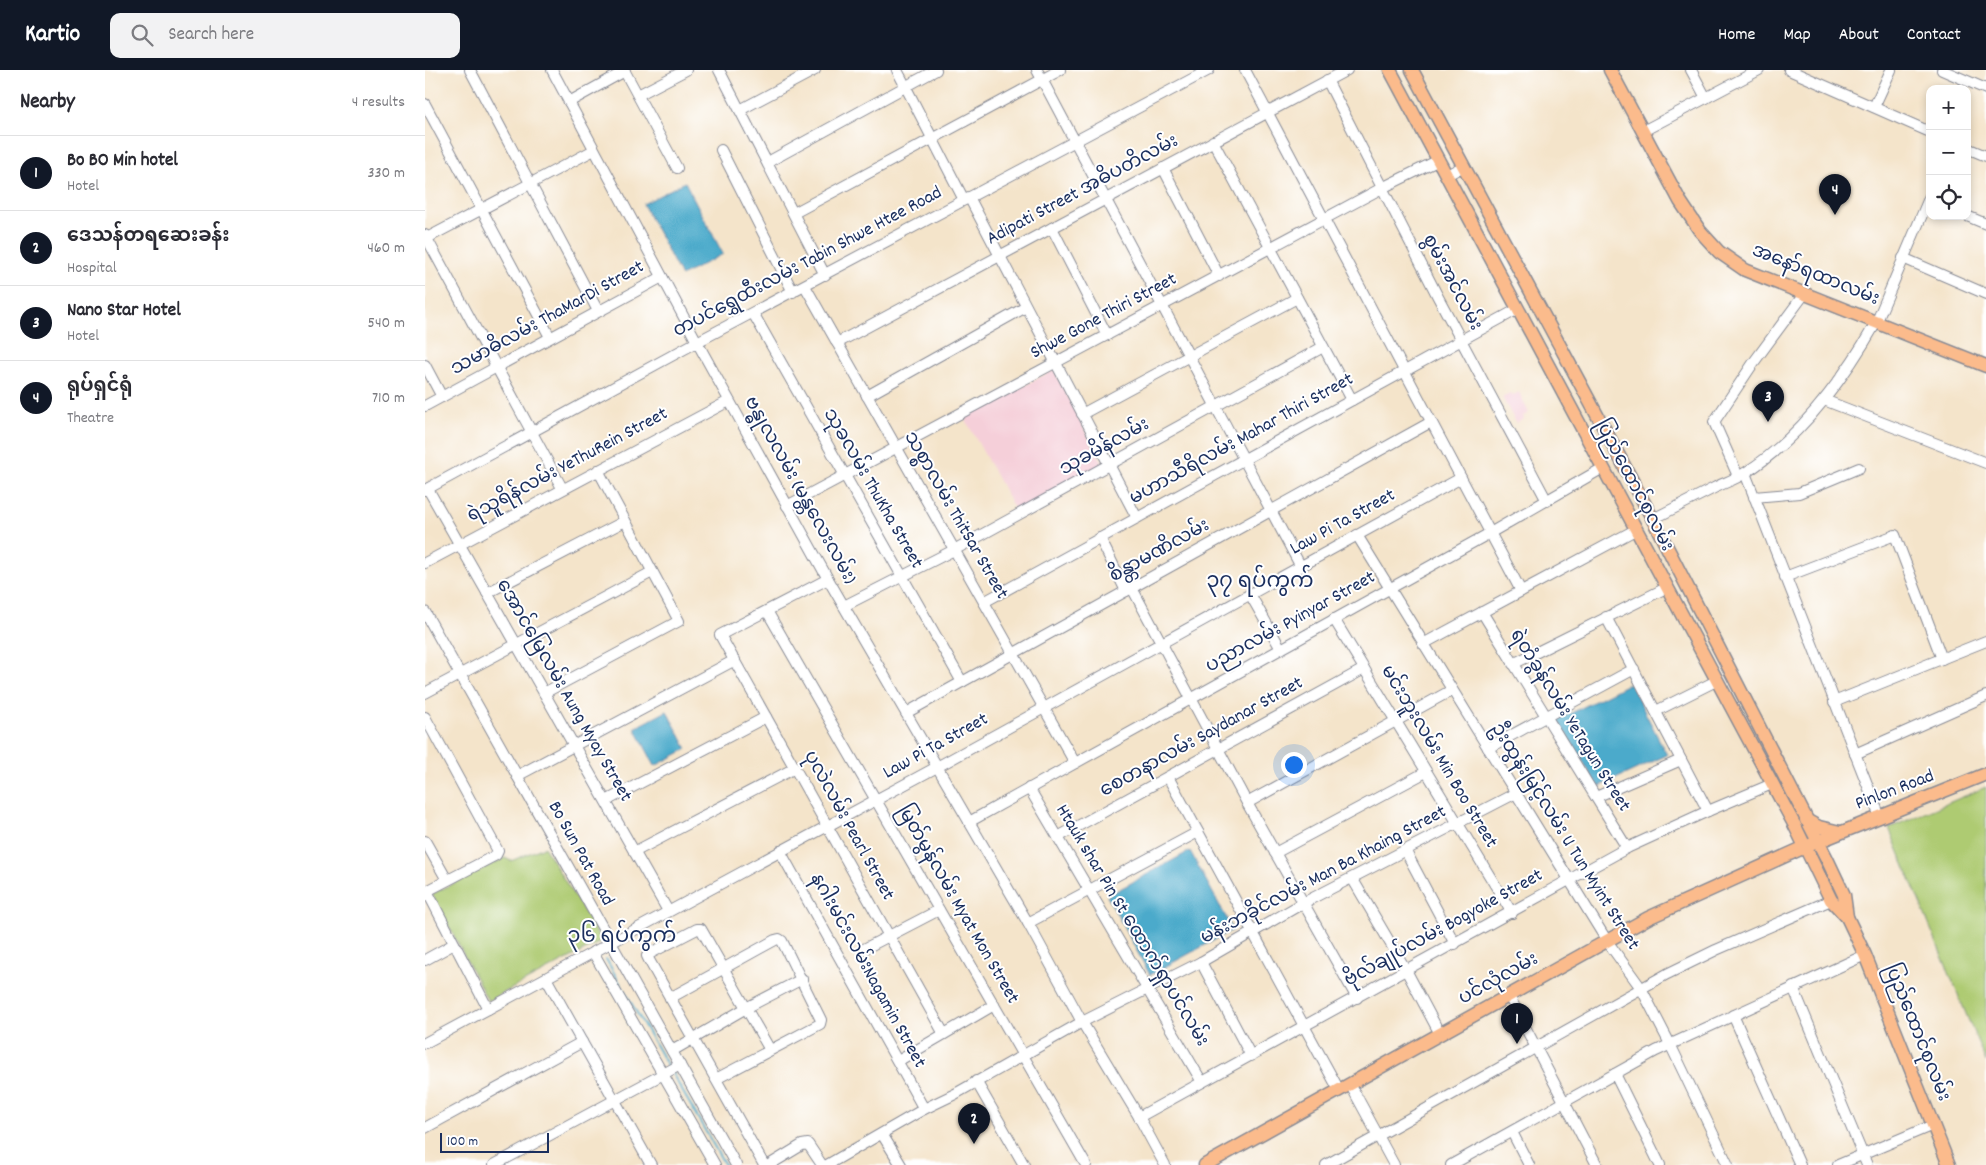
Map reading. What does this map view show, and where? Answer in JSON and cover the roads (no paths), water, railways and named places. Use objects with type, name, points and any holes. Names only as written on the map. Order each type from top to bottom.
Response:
[{"type":"main road","name":"ပြည်ထောင်စုလမ်း","points":[[1390,70],[1772,784],[1800,822],[1818,842],[1827,859],[1844,895],[1847,917],[1865,955],[1949,1165]]},
{"type":"main road","name":"ပြည်ထောင်စုလမ်း","points":[[1412,70],[1653,519],[1800,822],[1805,847],[1831,900],[1847,917]]},
{"type":"main road","name":"အနော်ရထာလမ်း","points":[[1610,70],[1681,201],[1700,231],[1719,252],[1745,270],[1986,366]]},
{"type":"main road","points":[[1594,450],[1611,441]]},
{"type":"main road","name":"Pinlon Road","points":[[1818,842],[1986,774]]},
{"type":"main road","points":[[1814,864],[1802,858],[1784,857],[1800,822],[1840,832],[1832,844],[1827,859]]},
{"type":"main road","name":"ပင်လုံလမ်း","points":[[1205,1165],[1657,914],[1818,842]]},
{"type":"street","points":[[470,70],[598,311]]},
{"type":"street","name":"ဗန္ဓုလလမ်း (မန္တလေးလမ်း)","points":[[551,70],[787,506],[1028,923],[1082,1022],[1139,1117],[1165,1165]]},
{"type":"street","points":[[638,95],[686,70]]},
{"type":"street","points":[[719,70],[825,275]]},
{"type":"street","points":[[740,110],[815,70]]},
{"type":"street","points":[[897,70],[1000,256],[1137,518]]},
{"type":"street","points":[[768,162],[936,70]]},
{"type":"street","points":[[794,213],[933,138],[1039,75],[1060,70]]},
{"type":"street","name":"တပင်ရွှေထီးလမ်း Tabin Shwe Htee Road","points":[[427,490],[697,342],[1209,70]]},
{"type":"street","points":[[1245,70],[1521,591]]},
{"type":"street","name":"Adipati Street အဓိပတိလမ်း","points":[[837,343],[1347,70]]},
{"type":"street","points":[[1691,70],[1705,98]]},
{"type":"street","points":[[1643,131],[1759,70]]},
{"type":"street","points":[[1789,70],[1926,130]]},
{"type":"street","points":[[1874,108],[1891,70]]},
{"type":"street","points":[[569,102],[625,71],[677,168]]},
{"type":"street","points":[[1948,71],[1986,89]]},
{"type":"street","points":[[1039,75],[1301,567]]},
{"type":"street","name":"စွမ်းအင်လမ်း","points":[[1327,80],[1461,340],[1547,501]]},
{"type":"street","points":[[425,104],[550,337]]},
{"type":"street","points":[[1213,141],[1352,400]]},
{"type":"street","points":[[563,488],[531,433],[426,237],[595,150]]},
{"type":"street","points":[[721,150],[793,292]]},
{"type":"street","points":[[1971,150],[1986,156]]},
{"type":"street","name":"Shwe Gone Thiri Street","points":[[787,506],[1324,219],[1439,160]]},
{"type":"street","points":[[1447,175],[1464,166]]},
{"type":"street","points":[[1163,168],[1219,276]]},
{"type":"street","points":[[1653,519],[1742,475],[1778,448],[1824,400],[1877,322],[1926,205]]},
{"type":"street","points":[[1971,218],[1986,224]]},
{"type":"street","points":[[1052,228],[1107,335]]},
{"type":"street","points":[[1903,258],[1986,294]]},
{"type":"street","name":"သမာဓိလမ်း ThaMarDi Street","points":[[425,406],[662,277]]},
{"type":"street","name":"သစ္စာလမ်း ThitSar Street","points":[[805,286],[1075,763]]},
{"type":"street","points":[[1805,293],[1754,362],[1714,422],[1754,497],[1880,817]]},
{"type":"street","points":[[1083,414],[1297,298]]},
{"type":"street","points":[[867,396],[1027,307]]},
{"type":"street","name":"မဟာသီရိလမ်း Mahar Thiri Street","points":[[983,602],[1518,309]]},
{"type":"street","name":"သုခလမ်း ThuKha Street","points":[[753,313],[962,682]]},
{"type":"street","name":"သုခမိန်လမ်း","points":[[844,606],[954,550],[1323,347]]},
{"type":"street","points":[[425,366],[441,397]]},
{"type":"street","points":[[1824,400],[1986,463]]},
{"type":"street","name":"ရဲသူရိန်လမ်း YeThuRein Street","points":[[425,563],[729,401]]},
{"type":"street","name":"စိန္တာမဏိလမ်း","points":[[906,713],[1431,422]]},
{"type":"street","name":"ပညာလမ်း Pyinyar Street","points":[[969,822],[1490,533],[1603,468]]},
{"type":"street","points":[[1754,497],[1799,493],[1859,468]]},
{"type":"street","points":[[544,692],[679,621],[598,470]]},
{"type":"street","name":"Law Pi Ta Street","points":[[425,1043],[937,767],[1461,478]]},
{"type":"street","name":"အောင်မြေလမ်း Aung Myay Street","points":[[427,490],[517,644],[668,912]]},
{"type":"street","points":[[487,593],[625,522]]},
{"type":"street","points":[[1423,644],[1635,530]]},
{"type":"street","name":"ဦးထွန်းမြင့်လမ်း U Tun Myint Street","points":[[1357,535],[1607,941],[1641,988],[1728,1165]]},
{"type":"street","points":[[1785,577],[1895,535],[1942,659]]},
{"type":"street","points":[[1100,538],[1161,644],[1247,803],[1357,998]]},
{"type":"street","points":[[425,693],[652,572]]},
{"type":"street","points":[[767,611],[828,579]]},
{"type":"street","points":[[1513,664],[1666,588]]},
{"type":"street","points":[[1250,594],[1281,649]]},
{"type":"street","name":"ပုလဲလမ်း Pearl Street","points":[[767,611],[720,635],[944,1034]]},
{"type":"street","name":"မြတ်မွန်လမ်း Myat Mon Street","points":[[767,611],[1086,1165]]},
{"type":"street","name":"Bo Sun Pat Road","points":[[425,612],[736,1165]]},
{"type":"street","name":"ရဲတံခွန်လမ်း YeTagun Street","points":[[1481,612],[1627,848]]},
{"type":"street","points":[[1606,617],[1708,811]]},
{"type":"street","name":"မင်းဘူးလမ်း Min Boo Street","points":[[1334,619],[1512,912]]},
{"type":"street","points":[[1834,702],[1986,641]]},
{"type":"street","points":[[517,776],[735,660]]},
{"type":"street","name":"စေတနာလမ်း Saydanar Street","points":[[1058,837],[1364,669]]},
{"type":"street","points":[[1488,748],[1634,669]]},
{"type":"street","points":[[1656,711],[1716,681]]},
{"type":"street","points":[[1247,803],[1452,690]]},
{"type":"street","points":[[1855,754],[1986,696]]},
{"type":"street","points":[[425,717],[498,850],[496,855],[426,891],[488,1009]]},
{"type":"street","points":[[606,801],[767,717]]},
{"type":"street","points":[[1596,797],[1681,760]]},
{"type":"street","points":[[634,852],[795,768]]},
{"type":"street","points":[[1275,853],[1426,772]]},
{"type":"street","points":[[1168,777],[1304,1026],[1378,1136],[1394,1165]]},
{"type":"street","name":"ဗိုလ်ချုပ်လမ်း Bogyoke Street","points":[[1139,1117],[1627,848],[1772,784]]},
{"type":"street","name":"Htauk shar Pin St ထောက်ရှာပင်လမ်း","points":[[1029,788],[1202,1082]]},
{"type":"street","name":"မန်းဘခိုင်လမ်း Man Ba Khaing Street","points":[[1023,1054],[1201,962],[1303,903],[1516,793]]},
{"type":"street","points":[[1028,923],[1198,832]]},
{"type":"street","points":[[425,841],[447,880]]},
{"type":"street","points":[[1405,850],[1455,944]]},
{"type":"street","name":"နဂါးမင်းလမ်းNagamin Street","points":[[780,851],[924,1109]]},
{"type":"street","points":[[1351,878],[1406,970],[1440,1034]]},
{"type":"street","points":[[1326,1165],[1641,988],[1716,950],[1831,900]]},
{"type":"street","points":[[864,949],[939,910]]},
{"type":"street","points":[[763,1165],[647,956],[697,929],[701,929],[770,1050]]},
{"type":"street","points":[[670,998],[779,939],[802,979],[821,1020],[820,1024],[716,1079]]},
{"type":"street","points":[[425,960],[454,944]]},
{"type":"street","points":[[593,952],[715,1165]]},
{"type":"street","points":[[1456,1164],[1670,1044],[1865,955]]},
{"type":"street","points":[[1201,962],[1251,1056]]},
{"type":"street","points":[[545,978],[615,1100],[649,1164]]},
{"type":"street","points":[[672,1051],[746,1008],[802,979]]},
{"type":"street","points":[[1793,987],[1867,1165]]},
{"type":"street","points":[[1509,996],[1597,1165]]},
{"type":"street","points":[[898,1061],[995,1005]]},
{"type":"street","points":[[1733,1014],[1800,1165]]},
{"type":"street","points":[[425,1128],[582,1042]]},
{"type":"street","points":[[827,1165],[1023,1054]]},
{"type":"street","points":[[494,1165],[680,1065]]},
{"type":"street","points":[[1615,1074],[1659,1165]]},
{"type":"street","points":[[976,1081],[1024,1165]]},
{"type":"street","points":[[1838,1165],[1933,1125]]},
{"type":"street","points":[[1512,1132],[1529,1165]]},
{"type":"street","points":[[882,1134],[901,1165]]},
{"type":"street","points":[[769,1165],[802,1145],[808,1144],[822,1165]]},
{"type":"water","points":[[685,182],[723,254],[681,276],[643,204]]},
{"type":"water","points":[[1630,683],[1667,755],[1598,787],[1558,720]]},
{"type":"water","points":[[667,711],[687,749],[655,766],[635,728]]},
{"type":"water","points":[[1190,851],[1233,930],[1150,975],[1107,896]]},
{"type":"waterway","points":[[606,959],[668,1067]]},
{"type":"waterway","points":[[672,1073],[725,1165]]},
{"type":"place","name":"ရုပ်ရှင်ရုံ","points":[[1835,215]]},
{"type":"place","name":"Nano Star Hotel","points":[[1768,422]]},
{"type":"place","name":"Bo BO Min hotel","points":[[1517,1044]]},
{"type":"place","name":"ဒေသန်တရဆေးခန်း","points":[[974,1144]]},
{"type":"district","name":"၃၇ ရပ်ကွက်","points":[[1260,583]]},
{"type":"district","name":"၃၆ ရပ်ကွက်","points":[[622,938]]}]
